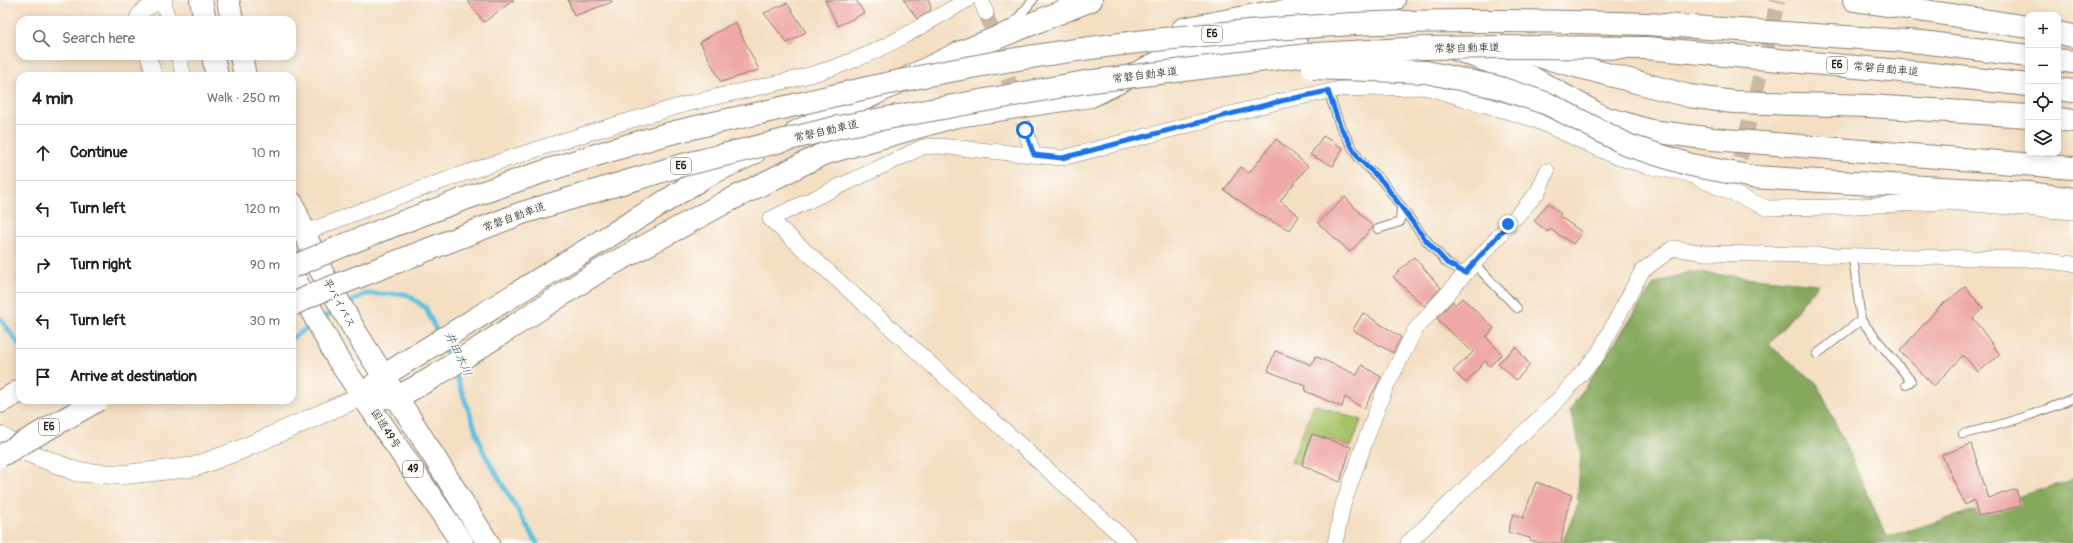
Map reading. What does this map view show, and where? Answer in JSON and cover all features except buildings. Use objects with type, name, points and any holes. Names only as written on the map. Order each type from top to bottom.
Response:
[{"type":"highway","points":[[201,0],[204,16]]},
{"type":"highway","points":[[228,0],[231,16]]},
{"type":"highway","points":[[364,395],[383,376],[706,176],[960,53],[1090,0]]},
{"type":"highway","points":[[1056,53],[1266,13],[1394,0]]},
{"type":"highway","points":[[1854,0],[2025,28]]},
{"type":"highway","name":"E6","points":[[296,265],[369,234],[501,186],[655,137],[862,89],[967,68],[1056,53],[1211,34],[1314,26],[1478,20],[1647,24],[1922,42],[2025,56]]},
{"type":"highway","points":[[2061,34],[2073,36]]},
{"type":"highway","points":[[364,395],[396,398],[432,378],[601,270],[724,203],[823,154],[957,116],[1091,96],[1159,62],[1295,46],[1472,38],[1689,96],[1733,102],[1869,106],[2025,116]]},
{"type":"highway","points":[[1432,41],[1531,77],[1603,117],[1651,131],[1713,139],[2073,168]]},
{"type":"highway","name":"常磐自動車道","points":[[297,291],[327,289],[522,213],[679,166],[838,127],[1086,82],[1315,54],[1425,48],[1570,46],[1646,48],[1923,73],[2025,85]]},
{"type":"highway","points":[[213,60],[216,72]]},
{"type":"highway","points":[[241,60],[244,72]]},
{"type":"highway","points":[[2061,60],[2073,62]]},
{"type":"highway","points":[[1179,71],[1321,68],[1426,72],[1497,87],[1548,104],[1638,148],[1691,165],[1740,184],[2028,193],[2073,199]]},
{"type":"highway","points":[[2061,89],[2073,91]]},
{"type":"highway","points":[[2061,119],[2073,121]]},
{"type":"highway","name":"平バイパス","points":[[296,214],[319,267],[362,344],[396,398]]},
{"type":"highway","name":"49","points":[[297,291],[337,358],[364,395]]},
{"type":"highway","points":[[0,402],[16,393]]},
{"type":"highway","name":"国道49号","points":[[364,395],[462,543]]},
{"type":"highway","name":"49","points":[[396,398],[488,543]]},
{"type":"highway","name":"E6","points":[[0,456],[91,404]]},
{"type":"street","points":[[138,16],[143,10],[163,0],[167,16]]},
{"type":"street","points":[[304,233],[368,207],[537,149],[678,107],[778,83],[853,60],[898,40],[966,0]]},
{"type":"street","points":[[149,60],[154,72]]},
{"type":"street","points":[[179,60],[183,72]]},
{"type":"street","points":[[1129,543],[770,219],[923,148],[939,146],[1062,158],[1281,101],[1328,91],[1340,89],[1425,87],[1534,118],[1614,156],[1647,166],[1740,184],[1767,208],[1836,207],[1946,202],[2073,212]]},
{"type":"street","points":[[1025,130],[1034,155]]},
{"type":"street","points":[[1335,543],[1343,505],[1384,391],[1415,330],[1538,192],[1547,171]]},
{"type":"street","points":[[1408,543],[1558,399],[1598,354],[1642,271],[1673,248],[1705,253],[2028,259],[2073,264]]},
{"type":"street","points":[[0,436],[27,452],[77,472],[120,475],[194,467],[240,450],[364,395]]},
{"type":"lane","points":[[1003,36],[1033,0]]},
{"type":"lane","points":[[1328,91],[1340,126],[1359,159],[1382,181],[1401,209],[1425,239],[1447,263],[1469,268],[1517,308]]},
{"type":"lane","points":[[1378,228],[1400,222],[1401,209]]},
{"type":"lane","points":[[1853,256],[1861,320],[1912,381],[1906,385]]},
{"type":"lane","points":[[1817,354],[1861,320]]},
{"type":"lane","points":[[1963,434],[2017,421],[2073,398]]},
{"type":"green space","points":[[1689,272],[1818,284],[1769,345],[1817,383],[1887,537],[2069,481],[2073,477],[2073,543],[1562,543],[1577,507],[1581,452],[1570,410],[1654,284]]},
{"type":"green space","points":[[1314,404],[1361,420],[1351,447],[1311,432],[1299,465],[1291,462]]},
{"type":"waterway","name":"井田木川","points":[[345,305],[365,294],[406,294],[426,308],[438,335]]},
{"type":"waterway","name":"井田木川","points":[[321,319],[337,310]]},
{"type":"waterway","name":"井田木川","points":[[0,318],[16,340]]},
{"type":"waterway","name":"井田木川","points":[[296,335],[313,324]]},
{"type":"waterway","name":"井田木川","points":[[443,344],[450,361]]},
{"type":"waterway","name":"井田木川","points":[[454,370],[484,453],[537,543]]},
{"type":"tunnel","points":[[1735,181],[1778,0]]},
{"type":"tunnel","points":[[986,13],[1025,130]]},
{"type":"route","points":[[1025,130],[1034,155],[1062,158],[1281,101],[1328,91],[1340,126],[1359,159],[1382,181],[1406,216],[1447,263],[1465,273],[1508,224]]}]
